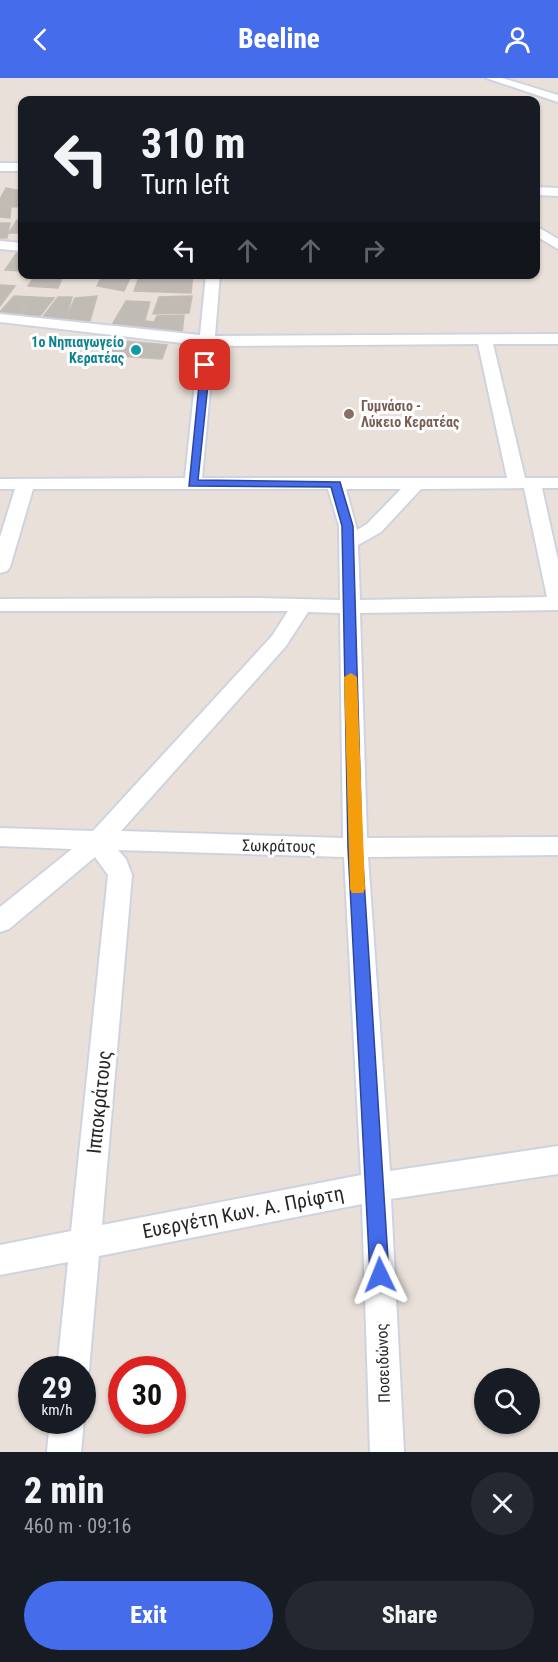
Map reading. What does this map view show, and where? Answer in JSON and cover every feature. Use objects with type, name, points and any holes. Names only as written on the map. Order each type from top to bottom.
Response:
[{"type":"street","points":[[491,78],[558,99]]},
{"type":"street","points":[[0,166],[18,168]]},
{"type":"street","points":[[540,191],[558,192]]},
{"type":"street","points":[[542,231],[558,245]]},
{"type":"street","points":[[0,246],[18,247]]},
{"type":"street","points":[[193,484],[213,279]]},
{"type":"street","points":[[0,318],[208,341],[558,339]]},
{"type":"street","points":[[0,605],[257,604],[349,608],[558,603],[485,341]]},
{"type":"street","points":[[0,484],[558,483]]},
{"type":"street","points":[[0,567],[26,484]]},
{"type":"street","name":"Ποσειδώνος","points":[[336,484],[348,526],[349,542],[355,848],[376,1187],[387,1452]]},
{"type":"street","points":[[349,542],[374,528],[415,484]]},
{"type":"street","points":[[0,922],[97,842],[279,641],[302,607]]},
{"type":"street","name":"Σωκράτους","points":[[0,837],[97,842],[355,848],[558,846]]},
{"type":"street","name":"Ιπποκράτους","points":[[74,1356],[120,875],[117,866],[97,842]]},
{"type":"street","name":"Ευεργέτη Κων. Α. Πρίφτη","points":[[0,1260],[376,1187],[558,1160]]},
{"type":"street","points":[[64,1452],[66,1434]]},
{"type":"building","points":[[6,188],[18,190],[18,197],[0,199]]},
{"type":"building","points":[[18,197],[17,207],[0,206],[0,199]]},
{"type":"building","points":[[0,206],[11,207],[10,218],[0,217]]},
{"type":"building","points":[[17,220],[18,220],[18,233],[9,233]]},
{"type":"building","points":[[0,223],[10,223],[7,238],[0,238]]},
{"type":"building","points":[[18,251],[18,271],[5,270]]},
{"type":"building","points":[[33,279],[62,279],[58,288],[28,286]]},
{"type":"building","points":[[100,279],[130,279],[124,291],[97,286]]},
{"type":"building","points":[[138,279],[192,279],[191,293],[134,291]]},
{"type":"building","points":[[0,285],[15,286],[0,306]]},
{"type":"building","points":[[14,296],[32,297],[20,314],[0,312]]},
{"type":"building","points":[[97,296],[90,321],[66,319],[75,298]]},
{"type":"building","points":[[192,296],[189,313],[153,314],[159,297]]},
{"type":"building","points":[[32,297],[54,298],[40,316],[21,315]]},
{"type":"building","points":[[58,297],[72,297],[66,319],[42,318]]},
{"type":"building","points":[[126,301],[150,302],[143,327],[109,330]]},
{"type":"building","points":[[184,315],[182,334],[143,332],[145,321],[154,322],[157,316]]},
{"type":"building","name":"1ο Νηπιαγωγείο Κερατέας","points":[[112,340],[167,345],[162,359],[104,355]]},
{"type":"slow traffic","points":[[351,677],[357,889]]},
{"type":"place","name":"1ο Νηπιαγωγείο Κερατέας","points":[[136,350]]},
{"type":"place","name":"Γυμνάσιο - Λύκειο Κερατέας","points":[[349,414]]},
{"type":"route","points":[[205,365],[193,484],[336,484],[348,526],[355,848],[380,1275]]}]
